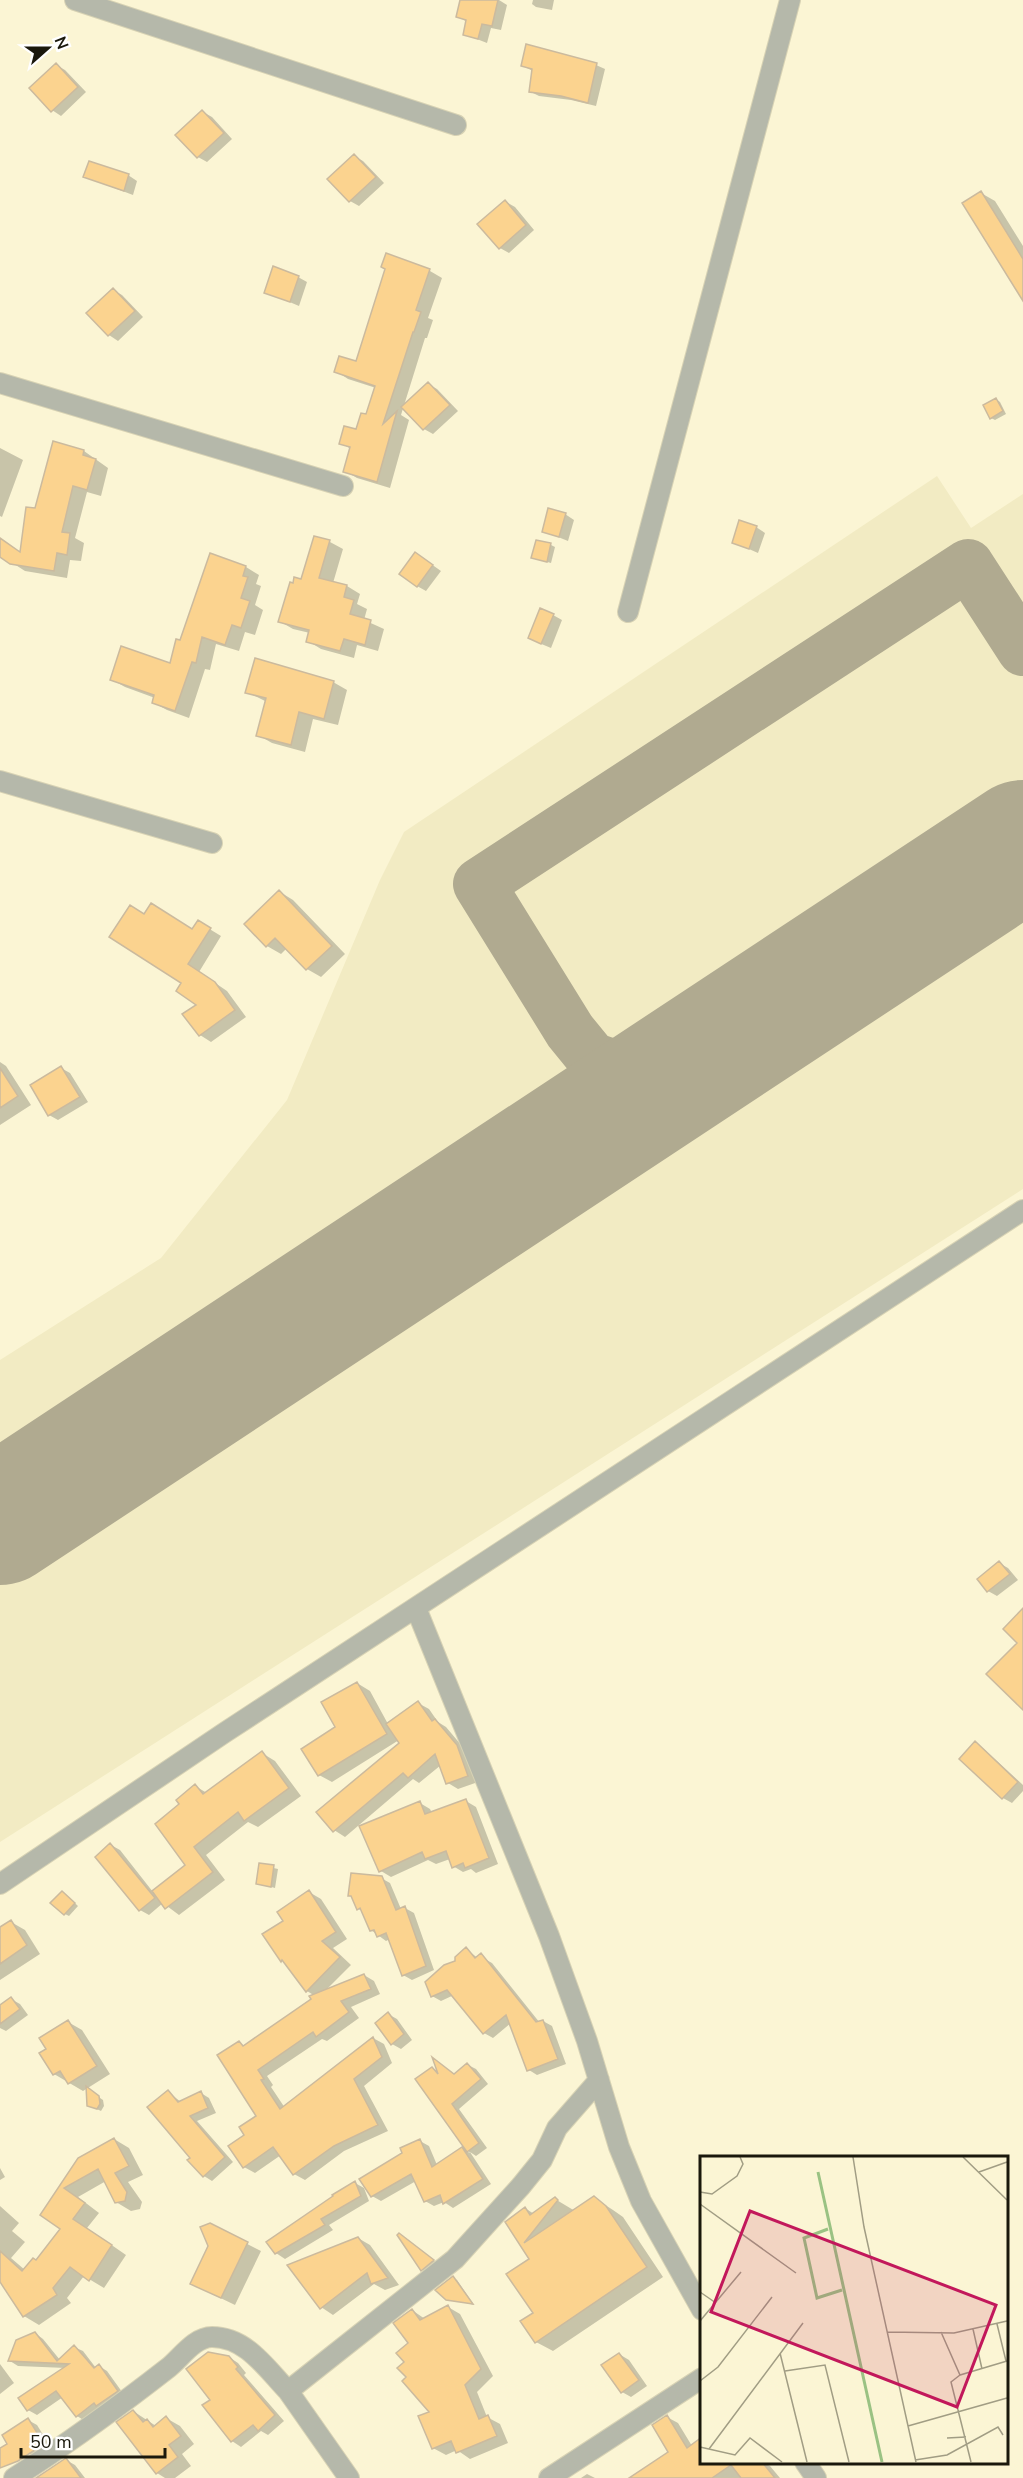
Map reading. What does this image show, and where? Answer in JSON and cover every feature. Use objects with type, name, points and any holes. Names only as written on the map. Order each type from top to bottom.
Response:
[{"type":"street","points":[[75,0],[100,4],[456,125]]},
{"type":"street","points":[[628,612],[789,0]]},
{"type":"street","points":[[0,383],[343,486]]},
{"type":"street","points":[[0,782],[212,843]]},
{"type":"street","points":[[0,1884],[224,1733],[1023,1210]]},
{"type":"street","points":[[416,1608],[549,1936],[620,2147],[641,2201],[700,2306]]},
{"type":"street","points":[[288,2391],[455,2259],[542,2160],[557,2128],[599,2080]]},
{"type":"street","points":[[14,2478],[170,2367],[195,2343],[209,2336],[247,2347],[288,2391],[349,2478]]},
{"type":"street","points":[[549,2478],[700,2379]]},
{"type":"street","points":[[806,2463],[816,2478]]},
{"type":"shaded area","points":[[937,476],[971,528],[1023,494],[1023,1189],[0,1842],[0,1360],[161,1258],[287,1100],[380,880],[404,832]]},
{"type":"building","points":[[460,0],[498,0],[492,26],[482,24],[478,39],[463,35],[466,20],[456,17]]},
{"type":"building","points":[[526,44],[597,63],[588,103],[561,96],[529,92],[532,69],[521,66]]},
{"type":"building","points":[[56,63],[78,87],[51,112],[29,88]]},
{"type":"building","points":[[202,110],[224,133],[197,158],[175,135]]},
{"type":"building","points":[[354,154],[376,177],[349,202],[327,179]]},
{"type":"building","points":[[89,161],[129,174],[124,191],[83,177]]},
{"type":"building","points":[[981,191],[1023,259],[1023,301],[962,203]]},
{"type":"building","points":[[505,200],[526,225],[499,249],[477,224]]},
{"type":"building","points":[[386,253],[430,269],[416,310],[421,312],[383,424],[397,411],[377,482],[343,472],[350,447],[339,444],[344,426],[356,429],[361,413],[366,414],[375,386],[334,372],[339,356],[356,361],[385,269],[381,267]]},
{"type":"building","points":[[273,266],[299,276],[290,302],[264,293]]},
{"type":"building","points":[[113,288],[135,311],[108,336],[86,313]]},
{"type":"building","points":[[428,382],[450,405],[423,430],[401,407]]},
{"type":"building","points":[[996,398],[1003,411],[990,419],[983,405]]},
{"type":"building","points":[[53,441],[84,450],[83,455],[96,459],[87,490],[73,486],[62,532],[70,533],[67,555],[57,553],[54,571],[10,564],[0,557],[0,538],[20,552],[26,507],[35,508]]},
{"type":"building","points":[[548,508],[566,513],[559,537],[542,532]]},
{"type":"building","points":[[739,520],[757,526],[749,549],[732,543]]},
{"type":"building","points":[[314,536],[330,540],[319,578],[347,585],[344,597],[354,600],[350,614],[371,620],[365,645],[344,639],[340,651],[306,642],[309,630],[278,622],[290,582],[293,583],[294,577],[301,579]]},
{"type":"building","points":[[536,540],[551,543],[547,562],[531,558]]},
{"type":"building","points":[[415,552],[433,565],[417,587],[399,574]]},
{"type":"building","points":[[210,553],[246,566],[243,576],[248,577],[241,598],[250,601],[241,628],[232,625],[225,645],[202,637],[196,663],[192,662],[175,711],[152,703],[154,695],[110,680],[121,646],[170,663],[176,639],[180,640]]},
{"type":"building","points":[[540,608],[554,614],[541,644],[528,638]]},
{"type":"building","points":[[255,658],[334,681],[324,719],[299,712],[291,745],[256,736],[266,698],[245,693]]},
{"type":"building","points":[[279,890],[332,946],[306,970],[275,938],[266,947],[244,924]]},
{"type":"building","points":[[151,903],[192,929],[198,920],[211,928],[188,964],[215,982],[235,1010],[199,1036],[182,1014],[196,1005],[176,991],[181,983],[109,937],[130,905],[144,914]]},
{"type":"building","points":[[61,1066],[80,1097],[48,1116],[30,1085]]},
{"type":"building","points":[[0,1068],[18,1096],[0,1108]]},
{"type":"building","points":[[999,1561],[1010,1574],[987,1592],[977,1579]]},
{"type":"building","points":[[1023,1608],[1023,1710],[986,1674],[1017,1643],[1003,1629]]},
{"type":"building","points":[[357,1682],[387,1734],[318,1776],[301,1749],[335,1727],[321,1702]]},
{"type":"building","points":[[418,1701],[432,1721],[435,1719],[457,1745],[468,1776],[446,1784],[435,1754],[408,1778],[403,1773],[333,1832],[316,1812],[399,1743],[386,1724]]},
{"type":"building","points":[[975,1741],[1018,1782],[1002,1799],[959,1759]]},
{"type":"building","points":[[262,1751],[289,1788],[244,1821],[238,1812],[194,1847],[213,1872],[165,1909],[152,1891],[185,1865],[155,1824],[179,1804],[176,1800],[195,1784],[203,1794]]},
{"type":"building","points":[[466,1799],[489,1858],[465,1868],[463,1863],[452,1868],[446,1851],[425,1859],[422,1852],[379,1872],[359,1826],[420,1801],[425,1814]]},
{"type":"building","points":[[110,1843],[155,1898],[139,1911],[95,1857]]},
{"type":"building","points":[[259,1863],[274,1865],[271,1887],[256,1884]]},
{"type":"building","points":[[351,1873],[382,1876],[396,1910],[405,1906],[426,1966],[402,1976],[386,1933],[377,1937],[374,1930],[370,1931],[360,1908],[357,1910],[351,1896],[348,1896]]},
{"type":"building","points":[[309,1890],[336,1932],[322,1941],[340,1957],[306,1992],[262,1934],[283,1921],[277,1912]]},
{"type":"building","points":[[62,1891],[75,1903],[64,1915],[50,1903]]},
{"type":"building","points":[[11,1920],[27,1945],[0,1964],[0,1927]]},
{"type":"building","points":[[466,1947],[475,1958],[481,1953],[536,2022],[543,2020],[558,2059],[527,2071],[506,2015],[483,2034],[447,1990],[431,1997],[425,1982],[444,1965],[455,1961],[455,1957]]},
{"type":"building","points":[[364,1974],[371,1989],[341,2001],[349,2012],[316,2037],[313,2032],[258,2070],[264,2079],[261,2080],[280,2109],[373,2037],[382,2057],[354,2079],[378,2125],[334,2146],[293,2175],[273,2147],[243,2168],[228,2146],[244,2135],[239,2127],[256,2116],[217,2055],[239,2041],[243,2046],[311,1999],[309,1996]]},
{"type":"building","points":[[11,1997],[20,2009],[0,2024],[0,2005]]},
{"type":"building","points":[[388,2012],[404,2034],[391,2045],[375,2023]]},
{"type":"building","points":[[68,2020],[97,2066],[68,2084],[60,2071],[53,2075],[39,2053],[46,2049],[39,2038]]},
{"type":"building","points":[[432,2057],[454,2074],[467,2063],[481,2079],[452,2104],[479,2143],[467,2152],[415,2079],[432,2067],[438,2074]]},
{"type":"building","points":[[86,2086],[99,2096],[100,2104],[97,2109],[87,2106]]},
{"type":"building","points":[[168,2090],[178,2102],[201,2091],[208,2108],[190,2116],[225,2157],[203,2177],[187,2160],[190,2158],[147,2107]]},
{"type":"building","points":[[114,2138],[129,2166],[115,2173],[127,2192],[125,2201],[115,2203],[98,2169],[64,2188],[85,2203],[73,2219],[112,2245],[89,2281],[70,2267],[53,2288],[57,2295],[23,2317],[0,2282],[0,2251],[22,2271],[33,2258],[36,2260],[60,2229],[40,2215],[78,2158]]},
{"type":"building","points":[[420,2139],[432,2167],[462,2147],[483,2179],[443,2204],[440,2195],[424,2202],[411,2174],[371,2197],[359,2179],[402,2153],[400,2148]]},
{"type":"building","points":[[355,2181],[361,2196],[321,2219],[325,2225],[275,2254],[266,2242]]},
{"type":"building","points":[[594,2196],[606,2206],[647,2267],[535,2343],[520,2321],[533,2313],[506,2274],[529,2259],[505,2222],[525,2207],[530,2215],[555,2197],[558,2200],[524,2243]]},
{"type":"building","points":[[210,2223],[248,2242],[221,2298],[190,2284],[208,2246],[200,2227]]},
{"type":"building","points":[[399,2233],[434,2260],[421,2271],[397,2235]]},
{"type":"building","points":[[358,2237],[388,2278],[371,2284],[367,2273],[320,2309],[287,2265]]},
{"type":"building","points":[[453,2276],[473,2304],[446,2300],[435,2290]]},
{"type":"building","points":[[448,2305],[481,2369],[465,2385],[479,2419],[488,2415],[497,2436],[456,2453],[451,2441],[432,2449],[418,2416],[429,2412],[402,2381],[406,2377],[397,2368],[404,2362],[396,2353],[408,2343],[393,2323],[412,2309],[420,2320]]},
{"type":"building","points":[[35,2332],[57,2361],[74,2345],[94,2368],[99,2364],[118,2391],[96,2406],[94,2403],[76,2417],[56,2391],[27,2411],[18,2398],[69,2364],[8,2361],[16,2340]]},
{"type":"building","points":[[208,2352],[229,2356],[238,2367],[236,2369],[275,2415],[258,2431],[253,2425],[231,2442],[202,2405],[210,2400],[186,2369]]},
{"type":"building","points":[[619,2353],[639,2380],[621,2393],[601,2365]]},
{"type":"building","points":[[133,2410],[143,2422],[147,2419],[153,2427],[166,2416],[181,2436],[169,2445],[178,2457],[156,2474],[116,2422]]},
{"type":"building","points":[[667,2415],[687,2448],[700,2438],[700,2463],[763,2463],[775,2478],[741,2478],[731,2465],[712,2478],[629,2478],[668,2452],[652,2425]]},
{"type":"building","points":[[28,2418],[44,2444],[18,2461],[0,2468],[0,2448],[7,2444],[2,2435]]},
{"type":"building","points":[[66,2458],[81,2478],[36,2478]]},
{"type":"taxiway","points":[[633,1072],[592,1058],[570,1031],[479,884],[968,565],[1023,650]]},
{"type":"runway","points":[[0,1520],[1023,845]]}]
